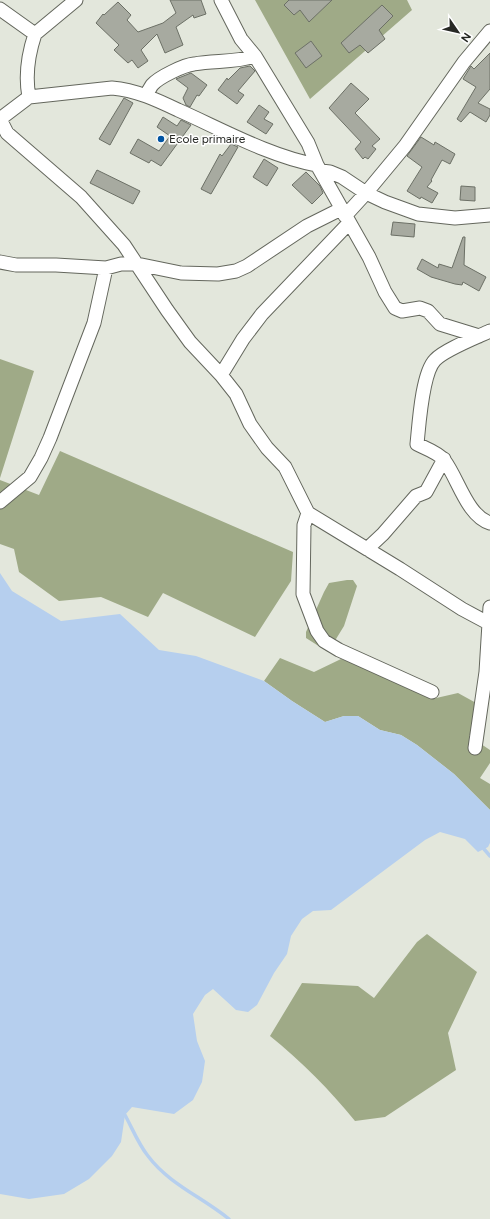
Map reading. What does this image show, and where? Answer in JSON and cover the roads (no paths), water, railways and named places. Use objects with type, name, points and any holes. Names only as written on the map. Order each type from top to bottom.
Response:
[{"type":"street","points":[[29,97],[26,82],[27,68],[35,34],[76,0]]},
{"type":"street","points":[[221,0],[241,39],[255,56],[308,143],[319,168],[369,256],[385,292],[395,308],[402,311],[420,308],[428,311],[440,324],[484,333]]},
{"type":"street","points":[[0,9],[35,34]]},
{"type":"street","points":[[221,376],[243,339],[262,314],[366,193],[404,146],[456,73],[490,31]]},
{"type":"street","points":[[146,95],[152,84],[186,66],[193,64],[237,61],[255,56]]},
{"type":"street","points":[[489,624],[462,609],[308,513],[285,467],[267,448],[250,424],[236,394],[190,342],[124,245],[81,197],[7,133],[0,119],[29,97],[122,88],[146,95],[259,147],[342,177],[366,193],[385,202],[418,214],[455,218],[490,215]]},
{"type":"street","points":[[0,262],[16,265],[56,265],[106,268],[121,264],[137,264],[181,273],[218,274],[236,270],[254,262],[307,226],[345,216]]},
{"type":"street","points":[[0,502],[30,477],[47,445],[94,323],[106,268]]},
{"type":"street","points":[[484,333],[439,356],[431,365],[427,376],[417,444],[444,458],[472,509],[482,519],[490,523]]},
{"type":"street","points":[[367,549],[383,534],[416,496],[426,492],[444,458]]},
{"type":"street","points":[[308,513],[304,525],[303,594],[317,631],[324,641],[339,650],[432,692]]},
{"type":"street","points":[[474,748],[486,672],[490,607]]},
{"type":"water","points":[[0,573],[12,591],[61,621],[120,614],[159,650],[196,656],[264,681],[325,722],[344,716],[358,716],[380,730],[401,735],[417,745],[454,774],[490,810],[490,843],[488,847],[478,852],[465,839],[440,832],[425,840],[331,910],[313,911],[302,919],[291,936],[287,954],[274,973],[257,1005],[248,1012],[236,1010],[213,989],[205,995],[193,1014],[197,1041],[205,1061],[202,1082],[193,1100],[174,1114],[132,1107],[125,1115],[121,1142],[112,1156],[89,1179],[64,1194],[29,1199],[0,1194]]},
{"type":"waterway","points":[[484,849],[490,856]]},
{"type":"waterway","points":[[125,1115],[142,1147],[156,1166],[166,1175],[229,1219]]},
{"type":"place","name":"Ecole primaire","points":[[161,139]]}]
